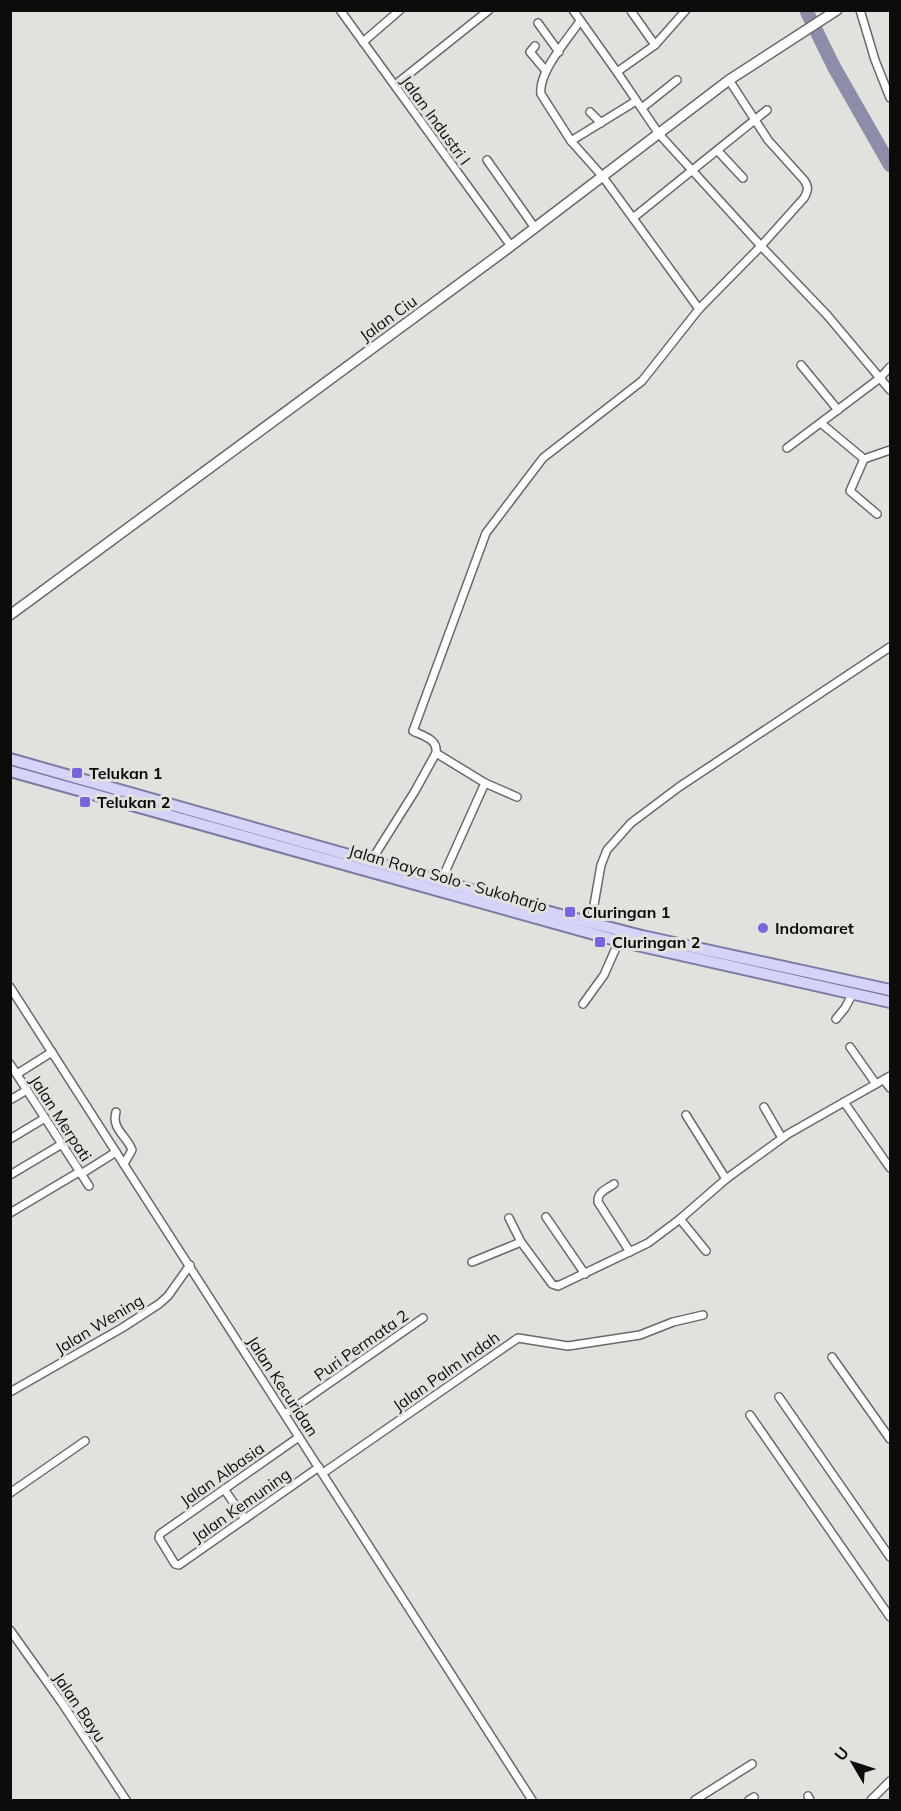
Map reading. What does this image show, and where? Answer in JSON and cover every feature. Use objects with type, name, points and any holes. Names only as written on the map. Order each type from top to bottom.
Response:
[{"type":"main road","points":[[10,759],[40,774]]},
{"type":"main road","points":[[10,771],[40,774]]},
{"type":"main road","name":"Jalan Raya Solo - Sukoharjo","points":[[40,774],[96,783],[441,881],[524,910]]},
{"type":"main road","name":"Jalan Raya Solo - Sukoharjo","points":[[40,774],[93,795],[524,910],[619,941],[891,1002]]},
{"type":"main road","points":[[93,795],[96,783]]},
{"type":"main road","name":"Jalan Raya Solo - Sukoharjo","points":[[552,918],[591,922],[653,939],[891,990]]},
{"type":"street","name":"Jalan Industri I","points":[[340,10],[511,246]]},
{"type":"street","points":[[363,42],[400,10]]},
{"type":"street","points":[[395,86],[489,10]]},
{"type":"street","points":[[573,10],[659,134],[827,315],[891,390]]},
{"type":"street","points":[[618,72],[655,45],[678,22],[686,10]]},
{"type":"street","points":[[860,10],[875,60],[891,98]]},
{"type":"street","points":[[631,11],[655,45]]},
{"type":"street","name":"Jalan Ciu","points":[[10,615],[511,246],[729,80],[835,12]]},
{"type":"street","points":[[580,21],[546,71],[540,86],[541,94],[571,141],[603,177],[699,309]]},
{"type":"street","points":[[538,24],[559,52]]},
{"type":"street","points":[[535,46],[530,52],[546,71]]},
{"type":"street","points":[[642,108],[677,80]]},
{"type":"street","points":[[370,861],[415,791],[436,753],[437,747],[433,741],[413,731],[486,533],[543,458],[642,381],[699,309],[761,246],[808,191],[807,185],[772,145],[729,80]]},
{"type":"street","points":[[571,141],[636,101]]},
{"type":"street","points":[[633,218],[767,110]]},
{"type":"street","points":[[590,112],[601,123]]},
{"type":"street","points":[[718,151],[743,178]]},
{"type":"street","points":[[487,160],[535,228]]},
{"type":"street","points":[[801,365],[838,410]]},
{"type":"street","points":[[787,448],[822,424],[891,367]]},
{"type":"street","points":[[822,424],[864,459]]},
{"type":"street","points":[[877,514],[850,491],[864,459],[891,450]]},
{"type":"street","points":[[591,922],[601,865],[607,850],[631,823],[679,787],[891,647]]},
{"type":"street","points":[[436,753],[485,783],[517,797]]},
{"type":"street","points":[[441,881],[485,783]]},
{"type":"street","points":[[583,1004],[604,975],[619,941]]},
{"type":"street","name":"Jalan Kecuridan","points":[[10,987],[532,1800]]},
{"type":"street","points":[[836,1019],[853,993]]},
{"type":"street","points":[[850,1047],[876,1084]]},
{"type":"street","points":[[16,1074],[52,1052]]},
{"type":"street","name":"Jalan Merpati","points":[[10,1064],[89,1186]]},
{"type":"street","points":[[509,1218],[521,1242],[558,1286],[648,1243],[726,1179],[782,1138],[887,1078],[891,1088]]},
{"type":"street","points":[[10,1100],[27,1090]]},
{"type":"street","points":[[844,1102],[891,1168]]},
{"type":"street","points":[[765,1107],[782,1138]]},
{"type":"street","points":[[116,1112],[114,1119],[116,1125],[132,1150],[124,1164]]},
{"type":"street","points":[[686,1115],[726,1179]]},
{"type":"street","points":[[10,1139],[45,1118]]},
{"type":"street","points":[[10,1175],[62,1144]]},
{"type":"street","points":[[10,1213],[116,1152]]},
{"type":"street","points":[[614,1184],[600,1193],[597,1197],[598,1202],[630,1252]]},
{"type":"street","points":[[546,1217],[585,1274]]},
{"type":"street","points":[[680,1219],[706,1251]]},
{"type":"street","points":[[472,1262],[521,1242]]},
{"type":"street","name":"Jalan Wening","points":[[10,1392],[122,1328],[159,1304],[168,1296],[190,1265]]},
{"type":"street","name":"Jalan Palm Indah","points":[[321,1470],[519,1338],[568,1346],[640,1335],[673,1322],[703,1315]]},
{"type":"street","name":"Puri Permata 2","points":[[285,1414],[423,1318]]},
{"type":"street","points":[[832,1357],[891,1439]]},
{"type":"street","points":[[779,1397],[891,1557]]},
{"type":"street","points":[[750,1414],[891,1617]]},
{"type":"street","name":"Jalan Albasia","points":[[179,1565],[175,1564],[164,1547],[159,1538],[160,1534],[299,1437]]},
{"type":"street","points":[[10,1493],[85,1441]]},
{"type":"street","name":"Jalan Kemuning","points":[[179,1565],[321,1470]]},
{"type":"street","points":[[224,1489],[245,1519]]},
{"type":"street","name":"Jalan Bayu","points":[[10,1630],[62,1703],[126,1800]]},
{"type":"street","points":[[695,1800],[752,1764]]},
{"type":"street","points":[[871,1800],[891,1781]]},
{"type":"waterway","points":[[806,10],[834,67],[890,165]]},
{"type":"place","name":"Telukan 1","points":[[77,773]]},
{"type":"place","name":"Telukan 2","points":[[85,802]]},
{"type":"place","name":"Cluringan 1","points":[[570,912]]},
{"type":"place","name":"Indomaret","points":[[763,928]]},
{"type":"place","name":"Cluringan 2","points":[[600,942]]}]
